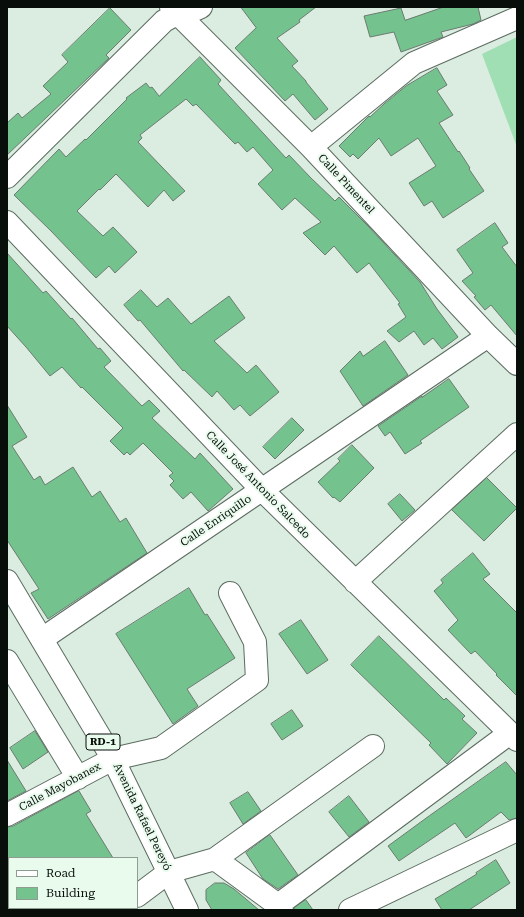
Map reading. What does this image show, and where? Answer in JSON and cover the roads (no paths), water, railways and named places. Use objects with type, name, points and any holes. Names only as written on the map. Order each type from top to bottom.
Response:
[{"type":"street","points":[[7,177],[164,21],[171,17],[175,11],[190,12],[201,7]]},
{"type":"street","name":"Calle Pimentel","points":[[175,11],[311,147],[488,336],[517,364]]},
{"type":"street","points":[[311,147],[414,64],[517,18]]},
{"type":"street","name":"Calle José Antonio Salcedo","points":[[7,222],[262,490],[514,736]]},
{"type":"street","name":"Calle Enriquillo","points":[[42,639],[488,336]]},
{"type":"street","points":[[355,582],[517,434]]},
{"type":"street","name":"Avenida Rafael Pereyó","points":[[7,581],[113,759],[187,910]]},
{"type":"street","name":"Calle Mayobanex","points":[[7,815],[113,759],[161,748],[257,680],[255,642],[230,592]]},
{"type":"street","points":[[11,674],[78,778]]},
{"type":"street","points":[[216,859],[280,908],[514,736]]},
{"type":"street","points":[[138,895],[169,872],[216,859],[373,746]]},
{"type":"street","points":[[350,910],[517,830]]}]
